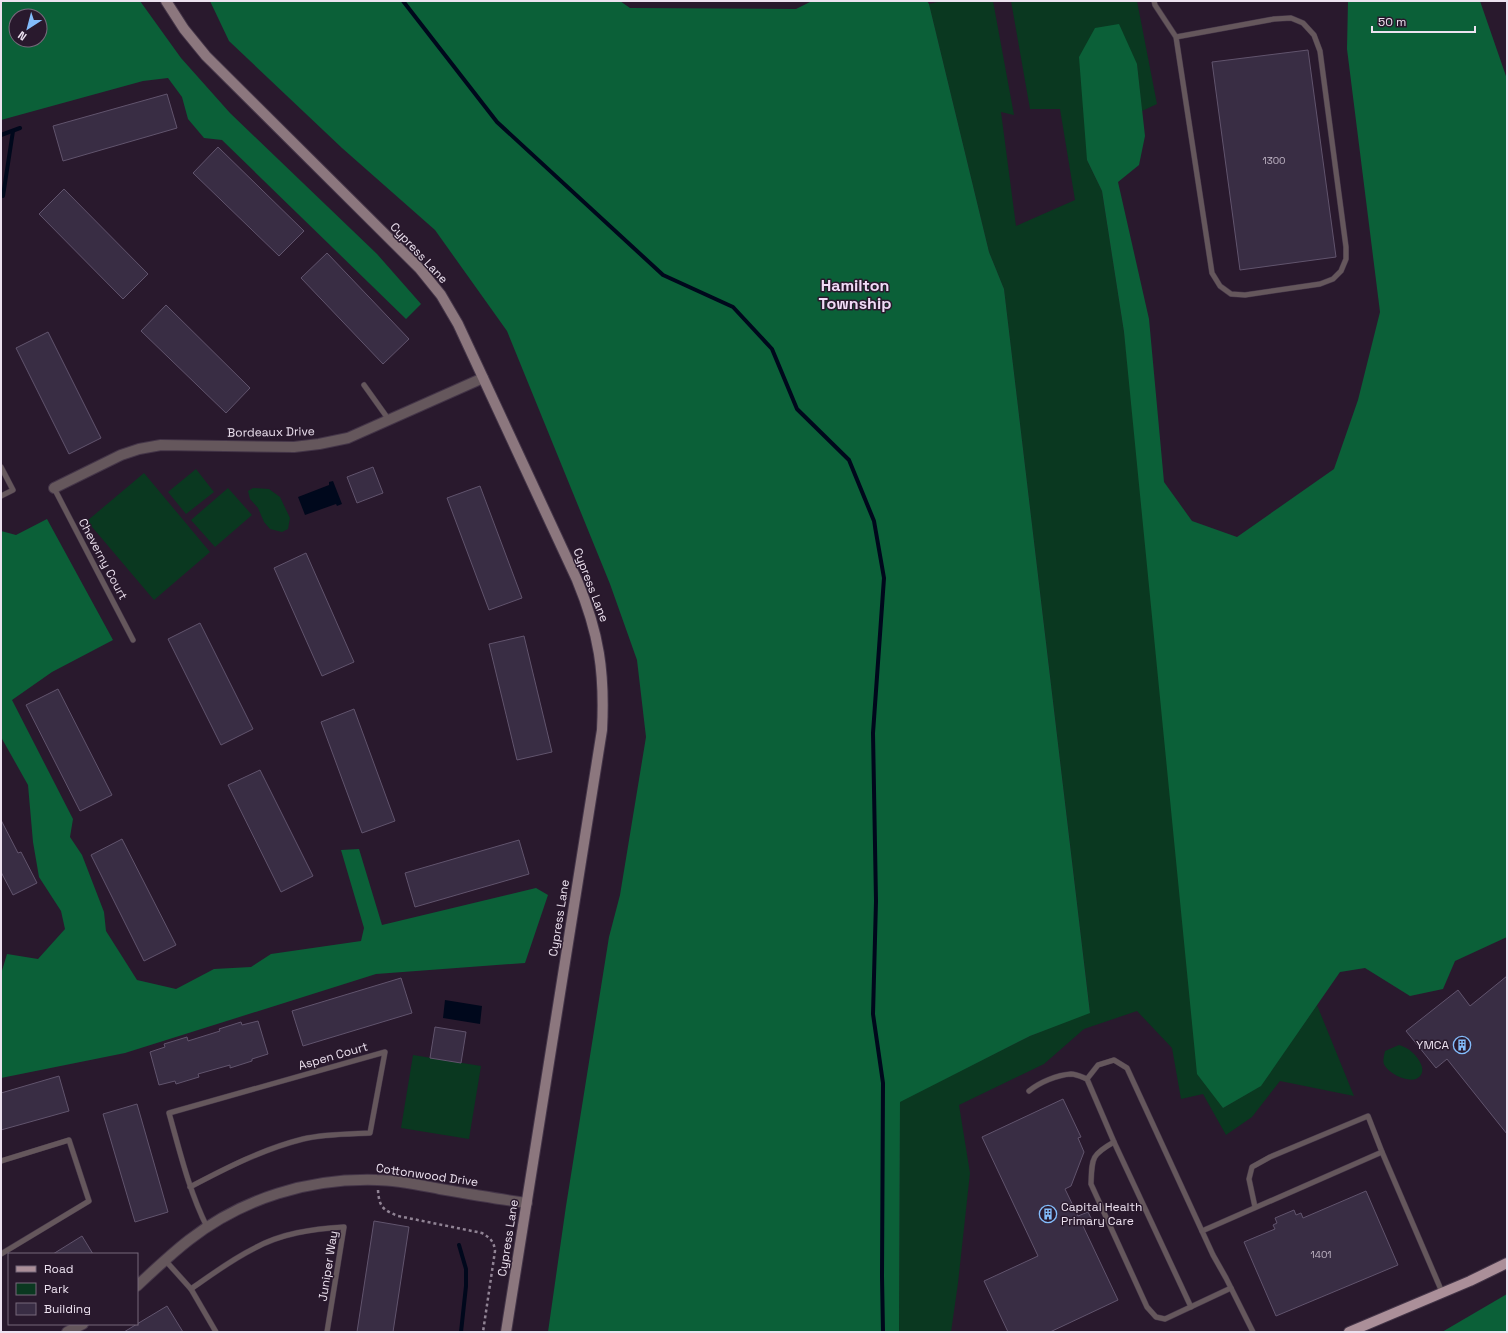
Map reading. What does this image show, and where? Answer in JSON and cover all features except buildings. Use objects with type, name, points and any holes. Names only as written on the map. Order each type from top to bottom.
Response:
[{"type":"main road","points":[[1349,1332],[1507,1263]]},
{"type":"street","name":"Cypress Lane","points":[[166,1],[184,29],[206,56],[420,269],[441,295],[458,324],[484,378],[574,573],[588,608],[597,641],[602,670],[604,700],[602,730],[506,1332]]},
{"type":"street","name":"Bordeaux Drive","points":[[54,488],[121,455],[139,449],[161,445],[294,447],[348,438],[484,378]]},
{"type":"street","name":"Cottonwood Drive","points":[[138,1285],[190,1240],[207,1228],[258,1200],[284,1190],[313,1184],[346,1180],[378,1180],[424,1186],[527,1204]]},
{"type":"street","points":[[68,1332],[81,1325]]},
{"type":"lane","points":[[1154,1],[1155,5],[1176,37],[1212,273],[1220,286],[1231,294],[1245,296],[1320,284],[1333,280],[1341,271],[1346,259],[1346,248],[1320,51],[1314,35],[1303,23],[1291,18],[1274,19],[1176,37]]},
{"type":"lane","points":[[364,385],[389,420]]},
{"type":"lane","points":[[1,467],[13,490],[1,496]]},
{"type":"lane","name":"Cheverny Court","points":[[54,488],[133,640]]},
{"type":"lane","name":"Aspen Court","points":[[190,1187],[224,1169],[282,1145],[305,1139],[370,1133],[385,1052],[169,1113],[190,1187],[207,1228]]},
{"type":"lane","points":[[1087,1079],[1098,1065],[1114,1060],[1127,1068],[1213,1255],[1253,1332]]},
{"type":"lane","points":[[1029,1091],[1036,1085],[1054,1078],[1072,1074],[1087,1079],[1114,1142],[1191,1307]]},
{"type":"lane","points":[[1255,1207],[1249,1179],[1252,1167],[1270,1157],[1368,1116],[1442,1292]]},
{"type":"lane","points":[[1,1161],[69,1140],[89,1201],[1,1254]]},
{"type":"lane","points":[[1114,1142],[1099,1151],[1092,1163],[1091,1184],[1147,1307],[1156,1317],[1165,1318],[1231,1288]]},
{"type":"lane","points":[[1202,1231],[1382,1152]]},
{"type":"lane","name":"Juniper Way","points":[[191,1289],[231,1261],[254,1248],[296,1233],[318,1228],[344,1227],[327,1332]]},
{"type":"lane","points":[[166,1260],[191,1289],[216,1332]]},
{"type":"path","points":[[378,1180],[378,1198],[381,1206],[387,1212],[398,1216],[482,1233],[494,1243],[495,1251],[483,1332]]},
{"type":"green space","points":[[1,1],[140,1],[181,58],[230,113],[377,254],[421,304],[406,319],[222,140],[204,138],[188,119],[182,97],[168,78],[143,81],[1,120]]},
{"type":"green space","points":[[210,1],[620,1],[630,8],[796,9],[812,1],[927,1],[929,4],[989,252],[1004,289],[1090,1013],[1030,1036],[900,1102],[899,1332],[548,1332],[566,1206],[609,937],[620,895],[646,737],[637,660],[610,584],[507,331],[435,230],[342,148],[229,41]]},
{"type":"green space","points":[[942,1],[993,1],[1014,115],[1001,112],[1016,226],[1075,200],[1060,109],[1030,109],[1011,1],[1137,1],[1157,104],[1142,111],[1137,64],[1087,160],[1102,191],[1124,332],[1223,1108],[1260,1086],[1317,1005],[1354,1096],[1280,1081],[1252,1117],[1226,1135],[1203,1094],[1181,1099],[1172,1048],[1137,1011],[1084,1029],[1044,1064],[959,1105],[970,1173],[951,1332],[899,1332],[900,1101],[1030,1036],[1090,1012],[1004,289],[989,252],[929,4]]},
{"type":"green space","points":[[1348,1],[1480,1],[1507,79],[1507,937],[1455,961],[1443,989],[1410,996],[1365,968],[1340,972],[1261,1086],[1223,1108],[1197,1074],[1124,332],[1102,191],[1087,160],[1079,57],[1095,28],[1119,24],[1137,64],[1145,136],[1139,165],[1118,182],[1149,319],[1164,482],[1192,521],[1237,537],[1334,469],[1358,400],[1380,312],[1347,49]]},
{"type":"green space","points":[[196,469],[214,492],[186,514],[168,492]]},
{"type":"green space","points":[[144,473],[210,552],[154,600],[87,521]]},
{"type":"green space","points":[[228,488],[252,515],[215,547],[191,520]]},
{"type":"green space","points":[[253,488],[269,489],[280,497],[290,518],[288,529],[282,532],[270,529],[264,522],[258,508],[250,499],[248,491]]},
{"type":"green space","points":[[47,519],[113,640],[52,672],[12,700],[73,819],[70,837],[82,855],[104,912],[106,931],[137,980],[176,989],[214,969],[251,967],[271,954],[361,941],[364,928],[341,850],[359,849],[382,925],[536,888],[548,895],[525,963],[376,974],[125,1053],[1,1078],[1,974],[7,954],[38,959],[65,929],[61,911],[39,877],[33,842],[28,785],[1,737],[1,531],[16,535]]},
{"type":"green space","points":[[1399,1045],[1411,1051],[1421,1063],[1422,1072],[1416,1079],[1412,1080],[1399,1077],[1387,1069],[1384,1064],[1385,1051]]},
{"type":"green space","points":[[413,1055],[481,1066],[469,1139],[401,1128]]},
{"type":"green space","points":[[1507,1294],[1507,1332],[1442,1332]]},
{"type":"water","points":[[333,481],[342,504],[337,506],[336,504],[305,515],[298,497],[329,485],[329,482]]},
{"type":"water","points":[[445,1000],[482,1006],[480,1024],[443,1018]]},
{"type":"waterway","points":[[403,1],[497,122],[663,275],[733,307],[772,349],[797,409],[849,460],[874,521],[884,578],[873,733],[876,901],[873,1014],[883,1083],[883,1332]]},
{"type":"waterway","points":[[1,135],[20,128]]},
{"type":"waterway","points":[[3,196],[13,131]]},
{"type":"waterway","points":[[459,1245],[466,1269],[466,1286],[461,1332]]},
{"type":"place","name":"YMCA","points":[[1462,1045]]},
{"type":"place","name":"Capital Health Primary Care","points":[[1048,1214]]},
{"type":"district","name":"Hamilton Township","points":[[855,294]]}]
